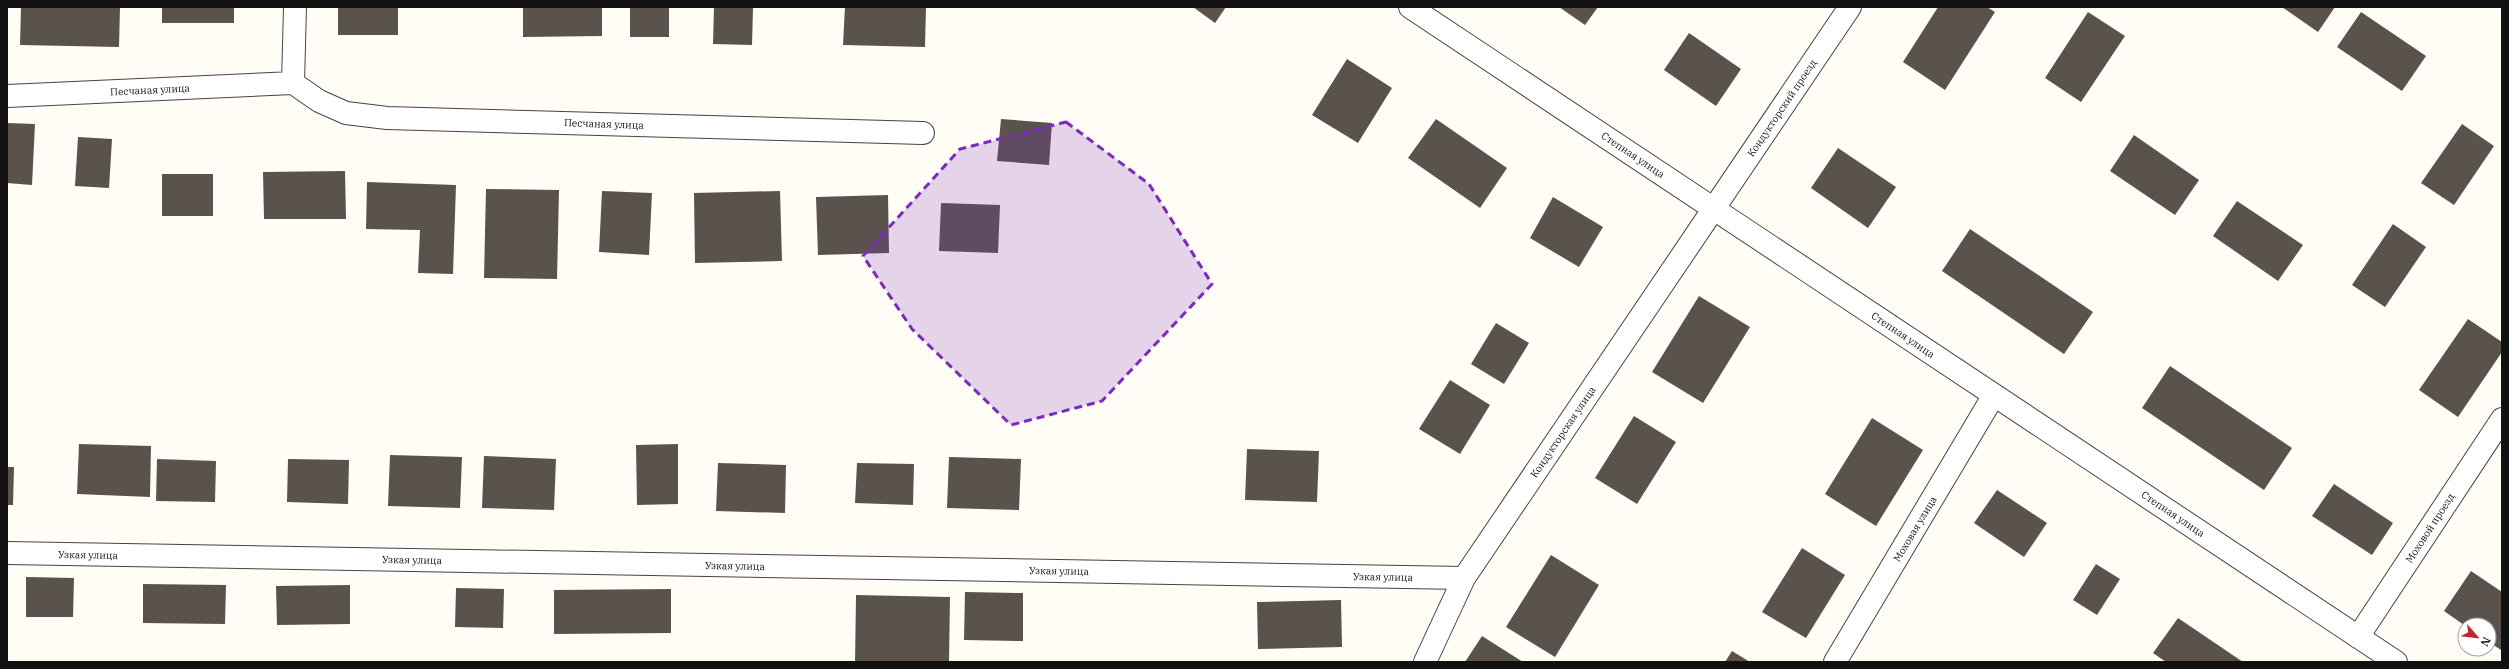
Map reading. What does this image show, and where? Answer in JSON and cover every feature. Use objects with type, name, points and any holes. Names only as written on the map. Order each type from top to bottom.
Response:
[{"type":"street","points":[[293,83],[295,7]]},
{"type":"street","name":"Степная улица","points":[[1410,7],[2396,662]]},
{"type":"street","name":"Кондукторский проезд","points":[[1715,210],[1850,7]]},
{"type":"street","name":"Песчаная улица","points":[[7,96],[293,83],[319,101],[346,113],[387,118],[923,133]]},
{"type":"street","name":"Кондукторская улица","points":[[1425,662],[1464,578],[1715,210]]},
{"type":"street","name":"Моховая улица","points":[[1835,662],[1994,395]]},
{"type":"street","name":"Моховой проезд","points":[[2358,637],[2502,420]]},
{"type":"street","name":"Узкая улица","points":[[7,553],[1464,578]]},
{"type":"highlighted area","points":[[1066,122],[1149,184],[1212,284],[1102,401],[1011,425],[912,329],[863,256],[960,149]]},
{"type":"building","points":[[21,7],[120,7],[119,47],[20,45]]},
{"type":"building","points":[[162,7],[234,7],[234,23],[162,23]]},
{"type":"building","points":[[338,7],[398,7],[398,35],[338,35]]},
{"type":"building","points":[[523,7],[602,7],[602,36],[523,37]]},
{"type":"building","points":[[630,7],[669,7],[669,37],[630,37]]},
{"type":"building","points":[[714,7],[753,7],[752,45],[713,44]]},
{"type":"building","points":[[845,7],[926,7],[925,47],[843,45]]},
{"type":"building","points":[[1193,7],[1226,7],[1215,23]]},
{"type":"building","points":[[1559,7],[1598,7],[1585,25]]},
{"type":"building","points":[[1938,7],[1987,7],[1995,12],[1945,90],[1903,62]]},
{"type":"building","points":[[2282,7],[2335,7],[2318,32]]},
{"type":"building","points":[[2088,12],[2125,36],[2081,102],[2045,78]]},
{"type":"building","points":[[2361,12],[2426,56],[2402,91],[2337,47]]},
{"type":"building","points":[[1689,33],[1741,69],[1716,106],[1664,70]]},
{"type":"building","points":[[1347,59],[1392,88],[1358,143],[1312,115]]},
{"type":"building","points":[[1001,119],[1052,123],[1049,165],[997,161]]},
{"type":"building","points":[[1436,119],[1507,168],[1480,208],[1408,158]]},
{"type":"building","points":[[7,123],[35,124],[32,185],[7,183]]},
{"type":"building","points":[[2462,124],[2494,146],[2454,205],[2421,183]]},
{"type":"building","points":[[2134,135],[2199,180],[2175,215],[2110,171]]},
{"type":"building","points":[[78,137],[112,139],[109,188],[75,186]]},
{"type":"building","points":[[1838,148],[1896,187],[1868,228],[1811,188]]},
{"type":"building","points":[[345,171],[346,219],[264,219],[263,172]]},
{"type":"building","points":[[162,174],[213,174],[213,216],[162,216]]},
{"type":"building","points":[[367,182],[456,185],[453,274],[418,273],[420,230],[366,229]]},
{"type":"building","points":[[486,189],[559,190],[557,279],[484,278]]},
{"type":"building","points":[[602,191],[652,193],[649,255],[599,252]]},
{"type":"building","points":[[780,191],[782,261],[695,263],[694,193]]},
{"type":"building","points":[[888,195],[889,253],[818,255],[816,197]]},
{"type":"building","points":[[1553,197],[1603,227],[1579,267],[1530,238]]},
{"type":"building","points":[[2237,201],[2303,245],[2278,281],[2213,236]]},
{"type":"building","points":[[941,203],[1000,205],[998,253],[939,251]]},
{"type":"building","points":[[2393,224],[2426,247],[2385,307],[2352,285]]},
{"type":"building","points":[[1970,229],[2093,312],[2064,354],[1942,271]]},
{"type":"building","points":[[1699,296],[1750,327],[1703,403],[1652,372]]},
{"type":"building","points":[[2468,319],[2502,342],[2502,352],[2458,417],[2419,390]]},
{"type":"building","points":[[1496,323],[1529,343],[1504,384],[1471,364]]},
{"type":"building","points":[[2170,366],[2292,448],[2264,490],[2142,408]]},
{"type":"building","points":[[1450,380],[1490,405],[1460,454],[1419,429]]},
{"type":"building","points":[[1634,416],[1676,442],[1637,504],[1595,478]]},
{"type":"building","points":[[1872,418],[1923,450],[1876,526],[1825,494]]},
{"type":"building","points":[[79,444],[151,446],[150,497],[77,494]]},
{"type":"building","points":[[678,444],[678,504],[637,505],[636,445]]},
{"type":"building","points":[[1247,449],[1319,451],[1317,502],[1245,500]]},
{"type":"building","points":[[390,455],[462,457],[460,508],[388,506]]},
{"type":"building","points":[[484,456],[556,459],[554,510],[482,508]]},
{"type":"building","points":[[949,457],[1021,459],[1019,510],[947,508]]},
{"type":"building","points":[[157,459],[216,461],[215,502],[156,501]]},
{"type":"building","points":[[288,459],[349,460],[348,504],[287,502]]},
{"type":"building","points":[[718,463],[786,465],[785,513],[716,511]]},
{"type":"building","points":[[857,463],[914,464],[913,505],[855,503]]},
{"type":"building","points":[[7,467],[14,467],[13,505],[7,505]]},
{"type":"building","points":[[2334,484],[2393,523],[2372,555],[2312,516]]},
{"type":"building","points":[[1997,490],[2047,523],[2024,557],[1974,523]]},
{"type":"building","points":[[1802,548],[1845,575],[1806,638],[1762,612]]},
{"type":"building","points":[[1551,555],[1599,585],[1555,657],[1506,627]]},
{"type":"building","points":[[2096,564],[2120,579],[2097,615],[2073,600]]},
{"type":"building","points":[[2471,571],[2502,592],[2501,650],[2497,647],[2497,617],[2457,617],[2457,620],[2444,611]]},
{"type":"building","points":[[26,577],[74,578],[73,617],[26,617]]},
{"type":"building","points":[[143,584],[226,585],[225,624],[143,623]]},
{"type":"building","points":[[350,585],[350,624],[277,625],[276,586]]},
{"type":"building","points":[[456,588],[504,589],[503,628],[455,627]]},
{"type":"building","points":[[671,589],[671,633],[554,634],[554,590]]},
{"type":"building","points":[[965,592],[1023,593],[1023,641],[964,640]]},
{"type":"building","points":[[856,595],[950,597],[949,662],[855,662]]},
{"type":"building","points":[[1341,600],[1342,647],[1258,649],[1257,602]]},
{"type":"building","points":[[2178,618],[2243,662],[2166,662],[2153,653]]},
{"type":"building","points":[[1482,636],[1523,662],[1465,662]]},
{"type":"building","points":[[1732,651],[1750,662],[1725,662]]}]
